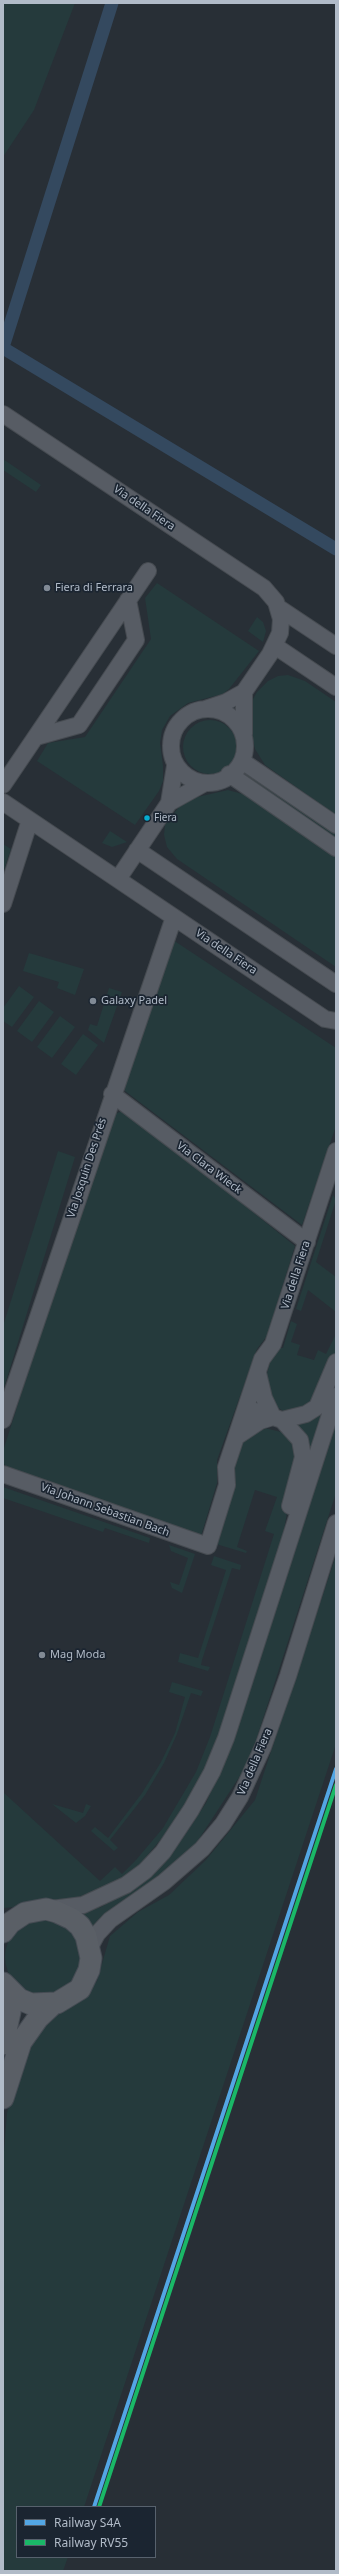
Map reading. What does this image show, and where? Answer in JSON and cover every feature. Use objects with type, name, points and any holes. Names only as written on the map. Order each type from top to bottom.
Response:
[{"type":"main road","points":[[3,1932],[10,1916],[46,1910],[57,1912],[72,1919],[86,1936],[90,1947],[90,1970],[84,1983],[74,1994],[53,2004],[38,2018],[22,2042],[3,2098]]},
{"type":"main road","points":[[3,1983],[19,1999],[31,2004],[53,2004]]},
{"type":"main road","points":[[3,1988],[10,2012],[3,2044]]},
{"type":"street","name":"Via della Fiera","points":[[3,414],[264,588],[273,596],[279,608],[336,646]]},
{"type":"street","points":[[3,785],[148,571]]},
{"type":"street","points":[[36,736],[79,725],[84,719],[136,640],[128,600]]},
{"type":"street","points":[[118,878],[170,802],[175,766],[172,747],[176,730],[185,718],[226,702],[244,692],[275,646],[280,633],[279,608]]},
{"type":"street","points":[[275,646],[336,687]]},
{"type":"street","points":[[175,766],[188,779],[205,783],[215,782],[230,774],[242,761],[245,754],[244,692]]},
{"type":"street","points":[[205,709],[213,709],[231,716],[244,734]]},
{"type":"street","points":[[242,761],[336,825]]},
{"type":"street","points":[[230,774],[336,848]]},
{"type":"street","points":[[170,802],[205,783]]},
{"type":"street","name":"Via della Fiera","points":[[3,802],[118,878],[325,1019],[336,1021]]},
{"type":"street","points":[[3,904],[30,820]]},
{"type":"street","points":[[138,850],[336,984]]},
{"type":"street","name":"Via Josquin Des Prés","points":[[3,1420],[112,1094],[174,917]]},
{"type":"street","name":"Via Clara Wieck","points":[[112,1094],[306,1242]]},
{"type":"street","name":"Via della Fiera","points":[[208,1546],[228,1485],[226,1467],[262,1359],[273,1344],[336,1151]]},
{"type":"street","points":[[236,1437],[260,1422],[306,1414],[318,1407],[336,1362]]},
{"type":"street","points":[[258,1373],[264,1398],[277,1419]]},
{"type":"street","points":[[46,1910],[73,1908],[99,1899],[126,1885],[154,1862],[182,1826],[212,1772],[226,1738],[336,1396]]},
{"type":"street","points":[[246,1408],[277,1419],[296,1434],[303,1451],[290,1506],[291,1537]]},
{"type":"street","name":"Via Johann Sebastian Bach","points":[[3,1474],[208,1546]]},
{"type":"street","name":"Via della Fiera","points":[[90,1947],[97,1934],[110,1920],[164,1882],[202,1849],[223,1824],[240,1798],[263,1747],[336,1523]]},
{"type":"green space","points":[[3,3],[75,3],[34,110],[3,157]]},
{"type":"green space","points":[[3,459],[41,485],[36,492],[3,470]]},
{"type":"green space","points":[[157,583],[259,651],[229,689],[223,694],[188,703],[170,716],[162,730],[160,743],[163,781],[159,791],[135,825],[37,761],[48,743],[85,737],[151,639],[145,598]]},
{"type":"green space","points":[[257,617],[263,622],[266,631],[263,642],[248,631]]},
{"type":"green space","points":[[288,675],[305,681],[336,702],[336,815],[265,765],[255,749],[250,727],[252,701],[257,692],[268,681],[278,676]]},
{"type":"green space","points":[[210,720],[220,722],[229,728],[235,737],[237,747],[235,757],[229,766],[220,772],[210,774],[200,772],[191,766],[185,757],[183,747],[185,737],[191,728],[200,722]]},
{"type":"green space","points":[[246,770],[336,832],[336,839],[243,775]]},
{"type":"green space","points":[[228,790],[246,795],[336,855],[336,967],[177,859],[167,847],[164,835],[165,825],[179,807],[193,798]]},
{"type":"green space","points":[[110,831],[127,842],[112,847],[102,843]]},
{"type":"green space","points":[[3,844],[11,849],[3,873]]},
{"type":"green space","points":[[173,940],[336,1048],[336,1126],[302,1225],[125,1091],[123,1086]]},
{"type":"green space","points":[[29,953],[84,969],[75,995],[57,988],[59,982],[23,971]]},
{"type":"green space","points":[[19,986],[34,997],[12,1027],[3,1021],[3,1008]]},
{"type":"green space","points":[[109,988],[122,992],[104,1043],[88,1030],[90,1024],[97,1026]]},
{"type":"green space","points":[[39,1001],[54,1012],[32,1042],[17,1031]]},
{"type":"green space","points":[[60,1016],[75,1027],[52,1058],[37,1047]]},
{"type":"green space","points":[[83,1034],[98,1045],[76,1075],[61,1064]]},
{"type":"green space","points":[[122,1111],[131,1114],[295,1246],[267,1336],[257,1349],[217,1460],[217,1483],[201,1536],[7,1467],[3,1463],[3,1451],[106,1128],[115,1114]]},
{"type":"green space","points":[[58,1151],[75,1157],[3,1391],[3,1326]]},
{"type":"green space","points":[[333,1195],[336,1200],[316,1262],[336,1277],[336,1312],[308,1290],[301,1311],[296,1309]]},
{"type":"green space","points":[[291,1321],[297,1324],[291,1342],[300,1345],[297,1355],[314,1360],[318,1350],[326,1354],[336,1334],[336,1351],[312,1406],[285,1412],[275,1406],[265,1381],[271,1359],[280,1348],[283,1348]]},
{"type":"green space","points":[[323,1409],[310,1453],[288,1423]]},
{"type":"green space","points":[[336,1412],[336,1493],[249,1762],[197,1842],[167,1872],[93,1928],[81,1912],[101,1907],[147,1879],[175,1849],[206,1803],[233,1743]]},
{"type":"green space","points":[[265,1428],[285,1433],[298,1448],[283,1536],[217,1742],[203,1775],[178,1819],[135,1870],[114,1884],[59,1904],[3,1908],[3,1792],[100,1881],[115,1867],[122,1874],[136,1860],[163,1828],[196,1772],[210,1737],[274,1534],[265,1531],[277,1497],[255,1490],[237,1547],[247,1551],[246,1553],[216,1544],[235,1486],[234,1463],[241,1444],[248,1435]]},
{"type":"green space","points":[[3,1487],[150,1538],[149,1543],[105,1528],[103,1532],[3,1498]]},
{"type":"green space","points":[[169,1545],[195,1554],[182,1593],[172,1588],[170,1582],[179,1585],[188,1558],[171,1551]]},
{"type":"green space","points":[[336,1555],[336,1744],[84,2506],[16,2506],[16,2558],[68,2558],[63,2571],[3,2571],[3,2164],[7,2113],[18,2075],[27,2049],[40,2027],[82,1998],[97,1981],[110,1936],[138,1912],[169,1895],[206,1860],[255,1800]]},
{"type":"green space","points":[[214,1556],[241,1565],[240,1570],[232,1568],[202,1660],[201,1665],[210,1667],[208,1671],[178,1662],[180,1653],[198,1658],[226,1570],[211,1565]]},
{"type":"green space","points":[[172,1682],[203,1691],[201,1696],[191,1693],[177,1734],[164,1763],[145,1795],[110,1840],[118,1848],[114,1851],[91,1831],[95,1827],[108,1838],[142,1793],[161,1762],[175,1733],[185,1697],[169,1692]]},
{"type":"green space","points":[[52,1804],[83,1813],[86,1804],[91,1806],[85,1816],[76,1823]]},
{"type":"green space","points":[[43,1919],[57,1922],[70,1930],[78,1943],[81,1957],[78,1971],[70,1984],[57,1992],[43,1995],[29,1992],[16,1984],[8,1971],[5,1957],[8,1943],[16,1930],[29,1922]]},
{"type":"waterway","points":[[3,347],[112,3]]},
{"type":"waterway","points":[[3,348],[336,549]]},
{"type":"rail line","name":"S4A","points":[[94,2506],[336,1769]]},
{"type":"rail line","name":"RV55","points":[[99,2506],[336,1785]]},
{"type":"place","name":"Fiera di Ferrara","points":[[47,588]]},
{"type":"place","name":"Fiera","points":[[147,818]]},
{"type":"place","name":"Galaxy Padel","points":[[93,1001]]},
{"type":"place","name":"Mag Moda","points":[[42,1655]]}]
